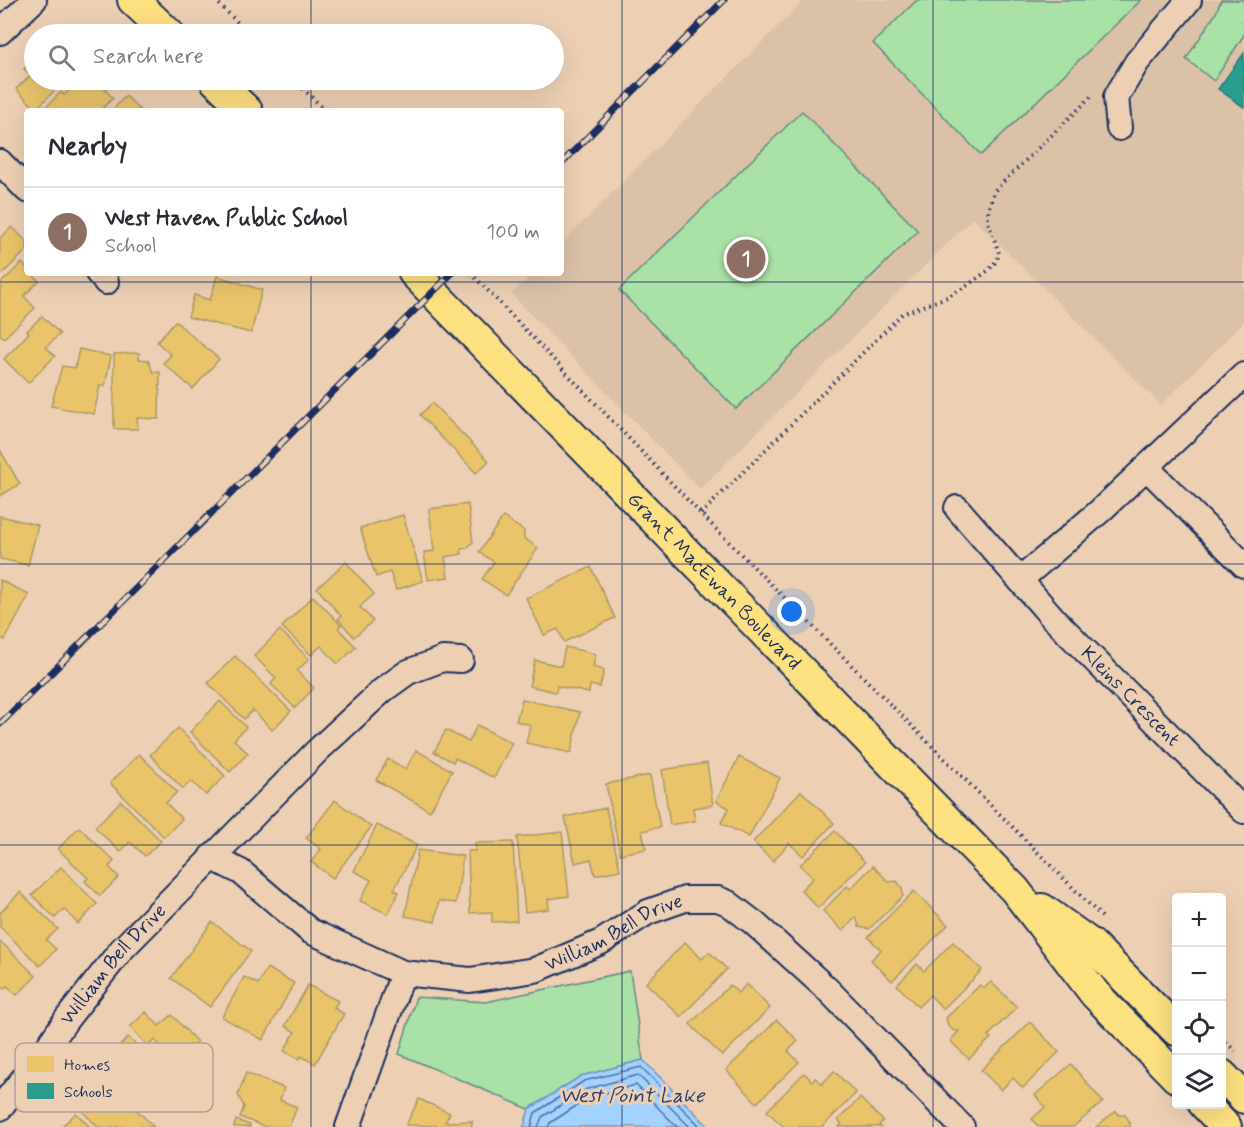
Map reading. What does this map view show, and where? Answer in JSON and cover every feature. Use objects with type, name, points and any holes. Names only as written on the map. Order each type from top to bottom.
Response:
[{"type":"main road","points":[[133,0],[158,24]]},
{"type":"main road","points":[[225,90],[244,108]]},
{"type":"main road","name":"Grant MacEwan Boulevard","points":[[417,276],[1015,890],[1095,994],[1172,1073]]},
{"type":"main road","name":"Grant MacEwan Boulevard","points":[[1015,890],[1092,945],[1172,1026]]},
{"type":"main road","points":[[1226,1080],[1244,1098]]},
{"type":"main road","points":[[1209,1109],[1226,1127]]},
{"type":"street","points":[[0,32],[33,0]]},
{"type":"street","points":[[1119,128],[1116,97],[1137,62],[1189,0]]},
{"type":"street","points":[[0,162],[24,187]]},
{"type":"street","points":[[1020,580],[1147,468],[1244,375]]},
{"type":"street","points":[[1147,468],[1244,565]]},
{"type":"street","name":"Kleins Crescent","points":[[957,508],[1053,618],[1244,811]]},
{"type":"street","name":"William Bell Drive","points":[[50,1043],[122,949],[318,750],[383,690],[408,672],[443,659],[461,660]]},
{"type":"street","name":"William Bell Drive","points":[[211,857],[241,872],[310,931],[403,973],[470,980],[535,970],[601,942],[648,912],[685,899],[718,899],[728,903],[754,923],[827,989],[962,1127]]},
{"type":"street","points":[[348,1127],[403,973]]},
{"type":"street","name":"William Bell Drive","points":[[0,1108],[15,1089]]},
{"type":"path","points":[[215,0],[239,24]]},
{"type":"path","points":[[304,90],[323,108]]},
{"type":"path","points":[[701,514],[902,314],[947,297],[989,270],[997,260],[999,253],[988,222],[988,211],[994,191],[1095,93]]},
{"type":"path","points":[[474,276],[701,514],[1110,925]]},
{"type":"shaded area","points":[[804,0],[1244,0],[1244,322],[1161,405],[973,218],[700,489],[511,294],[529,276],[564,276],[564,241]]},
{"type":"green space","points":[[917,0],[1141,0],[981,155],[873,43]]},
{"type":"green space","points":[[1221,0],[1244,0],[1244,35],[1214,81],[1186,59],[1216,13]]},
{"type":"green space","points":[[802,111],[918,231],[736,409],[619,290]]},
{"type":"green space","points":[[630,971],[643,1060],[582,1076],[529,1109],[399,1054],[416,997],[486,1002]]},
{"type":"water","name":"West Point Lake","points":[[643,1060],[709,1127],[524,1127],[529,1109],[581,1076]]},
{"type":"building: Homes","points":[[24,82],[24,90],[55,90],[35,108],[16,89]]},
{"type":"building: Homes","points":[[69,90],[105,90],[113,98],[103,108],[45,108],[61,92],[64,95]]},
{"type":"building: Homes","points":[[126,96],[138,108],[114,108]]},
{"type":"building: Homes","points":[[12,227],[24,239],[24,253],[0,276],[0,238]]},
{"type":"building: Homes","points":[[22,263],[24,276],[34,276],[39,281],[24,296],[35,308],[4,338],[0,334],[0,290],[2,288],[0,284]]},
{"type":"building: Homes","points":[[217,276],[262,290],[251,333],[188,317],[194,295],[210,300]]},
{"type":"building: Homes","points":[[42,316],[60,334],[46,347],[55,356],[28,383],[4,359]]},
{"type":"building: Homes","points":[[175,321],[219,359],[193,389],[163,363],[171,355],[157,342]]},
{"type":"building: Homes","points":[[79,349],[111,356],[105,386],[100,385],[94,414],[51,406],[62,366],[75,368]]},
{"type":"building: Homes","points":[[139,353],[139,359],[148,360],[153,372],[160,372],[159,419],[137,418],[138,429],[114,429],[114,354]]},
{"type":"building: Homes","points":[[432,403],[489,461],[476,473],[420,415]]},
{"type":"building: Homes","points":[[0,450],[20,484],[0,496]]},
{"type":"building: Homes","points":[[468,504],[473,542],[467,548],[461,549],[462,554],[445,557],[448,577],[428,580],[424,552],[434,551],[429,509]]},
{"type":"building: Homes","points":[[403,515],[423,581],[396,590],[390,572],[376,577],[360,528]]},
{"type":"building: Homes","points":[[0,516],[38,525],[28,565],[0,559]]},
{"type":"building: Homes","points":[[503,517],[524,531],[524,538],[538,548],[506,595],[482,579],[494,562],[479,552]]},
{"type":"building: Homes","points":[[346,562],[374,594],[360,607],[373,621],[354,637],[338,619],[341,616],[317,588]]},
{"type":"building: Homes","points":[[591,567],[615,618],[564,642],[558,629],[544,635],[526,598]]},
{"type":"building: Homes","points":[[0,580],[29,595],[5,640],[0,637]]},
{"type":"building: Homes","points":[[313,596],[341,625],[338,628],[356,647],[338,664],[321,646],[311,655],[282,627]]},
{"type":"building: Homes","points":[[280,630],[309,659],[297,671],[314,688],[295,708],[271,684],[276,678],[254,656]]},
{"type":"building: Homes","points":[[565,647],[596,654],[593,667],[604,670],[600,687],[590,685],[589,693],[557,686],[556,692],[529,686],[535,660],[561,666]]},
{"type":"building: Homes","points":[[235,656],[291,711],[272,730],[253,710],[244,719],[208,683]]},
{"type":"building: Homes","points":[[522,699],[580,712],[571,753],[526,743],[530,725],[516,721]]},
{"type":"building: Homes","points":[[220,701],[246,727],[234,740],[248,753],[230,772],[190,732]]},
{"type":"building: Homes","points":[[477,725],[512,743],[494,778],[455,758],[453,762],[434,752],[446,730],[469,742]]},
{"type":"building: Homes","points":[[178,728],[225,776],[206,795],[191,781],[183,789],[150,755]]},
{"type":"building: Homes","points":[[416,750],[452,771],[430,811],[376,780],[388,759],[406,769]]},
{"type":"building: Homes","points":[[139,754],[177,792],[166,803],[182,819],[164,837],[110,783]]},
{"type":"building: Homes","points":[[739,757],[780,778],[749,837],[721,823],[729,808],[716,801]]},
{"type":"building: Homes","points":[[707,763],[713,805],[693,808],[695,821],[670,825],[662,770]]},
{"type":"building: Homes","points":[[650,775],[660,827],[642,831],[646,849],[620,854],[606,784]]},
{"type":"building: Homes","points":[[801,791],[834,823],[803,856],[789,843],[773,861],[753,842]]},
{"type":"building: Homes","points":[[335,800],[371,827],[333,878],[311,862],[321,849],[306,838]]},
{"type":"building: Homes","points":[[121,801],[161,841],[145,856],[130,842],[120,852],[95,827]]},
{"type":"building: Homes","points":[[606,808],[620,870],[595,875],[591,859],[575,863],[565,817]]},
{"type":"building: Homes","points":[[377,825],[417,845],[394,890],[399,892],[388,914],[360,901],[371,880],[354,871]]},
{"type":"building: Homes","points":[[79,827],[114,861],[109,867],[119,877],[100,896],[85,881],[88,878],[58,849]]},
{"type":"building: Homes","points":[[835,831],[865,862],[818,908],[801,890],[813,878],[800,865]]},
{"type":"building: Homes","points":[[562,832],[569,896],[548,899],[549,909],[525,912],[517,837]]},
{"type":"building: Homes","points":[[513,842],[517,921],[492,922],[492,912],[470,913],[468,851],[475,851],[475,843]]},
{"type":"building: Homes","points":[[418,850],[463,856],[456,903],[439,901],[435,922],[405,916]]},
{"type":"building: Homes","points":[[873,866],[889,882],[897,881],[902,888],[903,896],[869,929],[859,927],[856,917],[843,931],[823,911],[847,886],[850,889]]},
{"type":"building: Homes","points":[[61,867],[97,904],[78,924],[64,909],[55,918],[32,895]]},
{"type":"building: Homes","points":[[914,891],[948,925],[892,981],[871,960],[881,950],[868,937]]},
{"type":"building: Homes","points":[[20,892],[58,929],[46,940],[56,949],[40,966],[0,927],[0,913]]},
{"type":"building: Homes","points":[[212,922],[251,951],[210,1007],[171,978]]},
{"type":"building: Homes","points":[[0,941],[36,976],[17,995],[7,986],[4,989],[0,985]]},
{"type":"building: Homes","points":[[685,942],[702,959],[709,952],[727,969],[681,1017],[646,983]]},
{"type":"building: Homes","points":[[953,942],[982,970],[943,1009],[930,995],[918,1007],[897,985],[917,964],[924,971]]},
{"type":"building: Homes","points":[[267,968],[294,983],[263,1040],[222,1017],[244,977],[258,984]]},
{"type":"building: Homes","points":[[991,982],[1017,1007],[988,1036],[991,1038],[969,1059],[950,1041],[959,1031],[954,1031],[948,1026],[946,1018],[980,985],[984,988]]},
{"type":"building: Homes","points":[[747,984],[770,1008],[722,1056],[690,1024],[730,985],[738,993]]},
{"type":"building: Homes","points":[[308,985],[338,1001],[334,1008],[344,1014],[315,1064],[301,1056],[299,1059],[284,1051],[295,1032],[285,1026]]},
{"type":"building: Homes","points":[[146,1012],[159,1026],[172,1015],[197,1042],[158,1043],[155,1040],[152,1043],[145,1043],[130,1027]]},
{"type":"building: Homes","points":[[777,1020],[798,1041],[788,1051],[799,1062],[757,1103],[726,1070]]},
{"type":"building: Homes","points":[[1030,1022],[1059,1052],[1023,1088],[1013,1078],[1001,1090],[981,1070]]},
{"type":"building: Homes","points":[[128,1037],[134,1043],[122,1043]]},
{"type":"building: Homes","points":[[1071,1064],[1103,1102],[1073,1127],[1039,1127],[1032,1119],[1045,1107],[1035,1095]]},
{"type":"building: Homes","points":[[834,1071],[856,1093],[822,1127],[784,1127],[767,1111],[804,1073],[812,1081],[815,1078],[822,1084]]},
{"type":"building: Homes","points":[[246,1073],[284,1088],[280,1100],[297,1107],[289,1127],[265,1127],[240,1117],[244,1107],[238,1095]]},
{"type":"building: Homes","points":[[860,1098],[883,1121],[879,1125],[881,1127],[839,1127],[842,1124],[838,1120]]},
{"type":"building: Homes","points":[[419,1099],[450,1113],[445,1122],[472,1121],[472,1127],[406,1125]]},
{"type":"building: Homes","points":[[1116,1111],[1119,1115],[1125,1115],[1130,1122],[1130,1127],[1096,1127]]},
{"type":"building: Homes","points":[[83,1112],[139,1112],[154,1127],[98,1127]]},
{"type":"building: Homes","points":[[76,1113],[90,1127],[61,1127]]},
{"type":"building: Homes","points":[[236,1120],[250,1125],[250,1127],[234,1127]]},
{"type":"building: Schools","points":[[1244,53],[1244,107],[1218,89]]},
{"type":"railway","points":[[564,161],[724,0]]},
{"type":"railway","points":[[0,724],[449,276]]},
{"type":"place","name":"West Haven Public School","points":[[746,259]]}]
